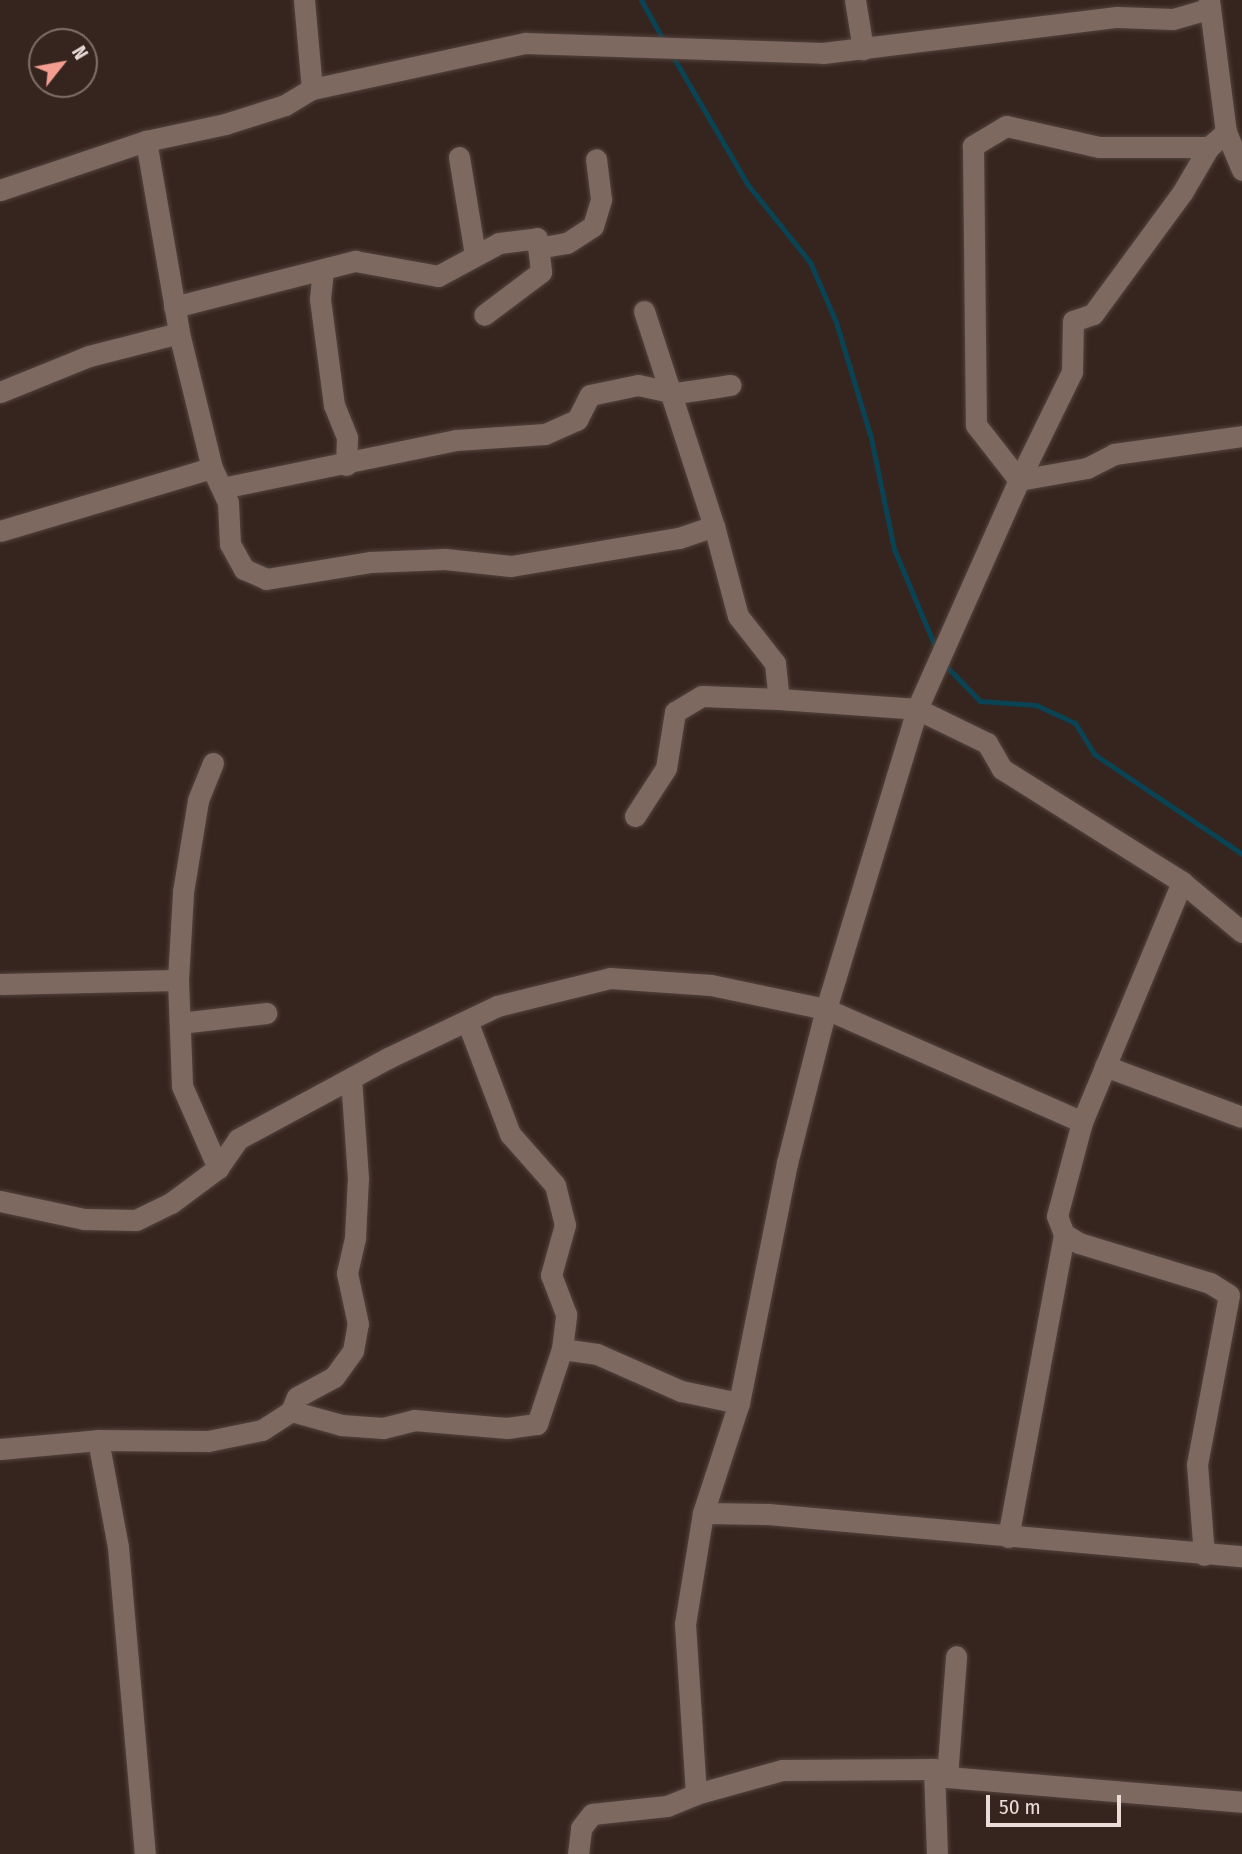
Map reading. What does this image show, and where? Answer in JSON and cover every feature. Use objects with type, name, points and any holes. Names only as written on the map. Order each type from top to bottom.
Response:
[{"type":"street","points":[[304,0],[312,89]]},
{"type":"street","points":[[855,0],[863,49]]},
{"type":"street","points":[[0,190],[146,141],[225,124],[285,105],[312,89],[524,43],[697,51],[863,49],[1117,17],[1173,19],[1208,5],[1226,132],[1242,170]]},
{"type":"street","points":[[1019,480],[976,425],[973,146],[1006,126],[1099,147],[1209,147]]},
{"type":"street","points":[[696,1794],[685,1624],[703,1513],[739,1403],[788,1163],[826,1009],[917,709],[1019,480],[1072,372],[1073,321],[1093,314],[1182,192],[1209,147],[1226,132]]},
{"type":"street","points":[[146,141],[179,333],[212,468],[228,503],[230,544],[244,569],[266,579],[370,562],[445,559],[511,566],[679,538],[714,526]]},
{"type":"street","points":[[459,157],[475,255]]},
{"type":"street","points":[[538,248],[568,243],[593,226],[601,199],[596,159]]},
{"type":"street","points":[[174,307],[355,261],[438,276],[499,243],[537,238],[541,272],[484,315]]},
{"type":"street","points":[[323,270],[320,299],[334,405],[347,438],[346,465]]},
{"type":"street","points":[[644,311],[667,391],[714,526],[738,616],[775,663],[779,699]]},
{"type":"street","points":[[0,392],[89,356],[179,333]]},
{"type":"street","points":[[222,488],[346,465],[456,440],[545,434],[577,420],[590,395],[638,385],[667,391],[730,385]]},
{"type":"street","points":[[1019,480],[1087,468],[1114,454],[1242,436]]},
{"type":"street","points":[[0,531],[212,468]]},
{"type":"street","points":[[635,817],[667,768],[675,712],[702,696],[917,709],[987,743],[1002,769],[1182,882],[1242,932]]},
{"type":"street","points":[[213,763],[198,800],[183,892],[178,980],[182,1086],[218,1168]]},
{"type":"street","points":[[1008,1537],[1064,1234],[1057,1216],[1082,1122],[1182,882]]},
{"type":"street","points":[[0,1201],[84,1219],[136,1220],[171,1203],[218,1168],[238,1139],[351,1078],[497,1006],[610,978],[712,985],[826,1009],[1082,1122]]},
{"type":"street","points":[[0,984],[178,980]]},
{"type":"street","points":[[180,1023],[266,1013]]},
{"type":"street","points":[[291,1411],[341,1425],[373,1427],[414,1420],[507,1428],[537,1424],[562,1349],[566,1314],[551,1275],[565,1225],[555,1185],[510,1134],[489,1068],[467,1021]]},
{"type":"street","points":[[1105,1066],[1242,1116]]},
{"type":"street","points":[[0,1449],[98,1440],[208,1441],[262,1430],[291,1411],[297,1397],[334,1377],[353,1351],[355,1338],[347,1273],[355,1237],[358,1178],[351,1078]]},
{"type":"street","points":[[1064,1234],[1229,1295],[1198,1464],[1205,1555]]},
{"type":"street","points":[[562,1349],[597,1354],[681,1391],[739,1403]]},
{"type":"street","points":[[98,1440],[117,1547],[145,1854]]},
{"type":"street","points":[[703,1513],[768,1514],[1205,1555],[1242,1556]]},
{"type":"street","points":[[937,1854],[940,1773],[956,1656]]},
{"type":"street","points":[[578,1854],[581,1828],[592,1814],[667,1805],[782,1770],[940,1773],[1242,1802]]},
{"type":"waterway","points":[[641,0],[665,43]]},
{"type":"waterway","points":[[672,55],[748,185],[810,262],[836,322],[871,438],[894,549],[936,649]]},
{"type":"waterway","points":[[944,664],[980,701],[1036,705],[1075,723],[1094,754],[1242,854]]}]
